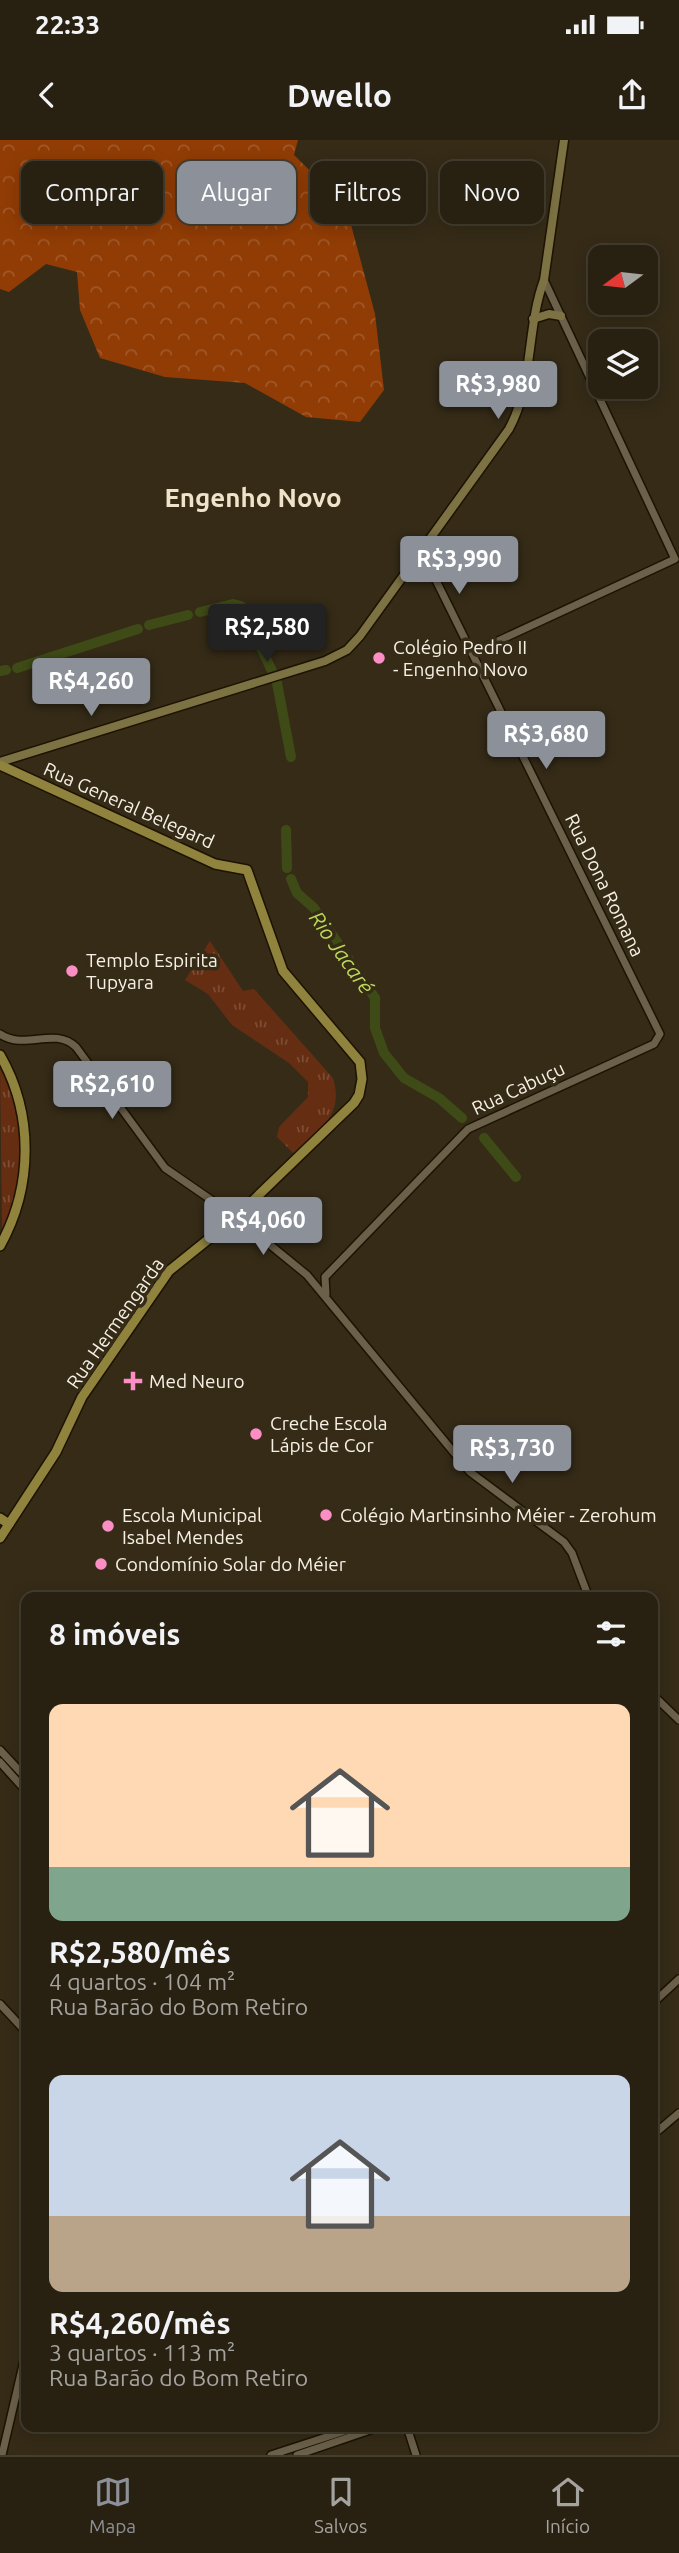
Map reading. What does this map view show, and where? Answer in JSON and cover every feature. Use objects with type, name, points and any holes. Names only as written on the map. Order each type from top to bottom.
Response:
[{"type":"main road","points":[[0,763],[337,657],[362,634],[509,429],[520,408],[533,319],[544,280],[564,140]]},
{"type":"main road","points":[[533,319],[550,314],[561,316]]},
{"type":"main road","name":"Rua General Belegard","points":[[0,763],[215,864],[247,870],[282,971],[354,1052]]},
{"type":"main road","name":"Rua Hermengarda","points":[[0,1538],[60,1444],[82,1397],[169,1271],[236,1217],[354,1103],[362,1073],[354,1052]]},
{"type":"main road","points":[[0,1055],[19,1100],[26,1146],[17,1205],[0,1245]]},
{"type":"main road","points":[[0,1518],[9,1524]]},
{"type":"street","points":[[472,653],[676,559],[544,280]]},
{"type":"street","name":"Rua Dona Romana","points":[[422,552],[659,1028],[660,1037],[654,1044]]},
{"type":"street","points":[[0,1034],[14,1041],[57,1037],[71,1042],[165,1168],[236,1217],[307,1275],[326,1294],[470,1472],[564,1542],[572,1553],[587,1592]]},
{"type":"street","name":"Rua Cabuçu","points":[[325,1277],[463,1133],[526,1100],[654,1044]]},
{"type":"street","points":[[307,1275],[325,1277],[326,1294]]},
{"type":"street","points":[[658,1700],[679,1720]]},
{"type":"street","points":[[0,1750],[21,1773]]},
{"type":"street","points":[[0,1762],[21,1785]]},
{"type":"street","points":[[658,1998],[679,1979]]},
{"type":"street","points":[[0,2004],[21,2027]]},
{"type":"street","points":[[658,2131],[679,2113]]},
{"type":"street","points":[[2,2455],[21,2373]]},
{"type":"street","points":[[271,2455],[342,2432]]},
{"type":"street","points":[[297,2455],[364,2432]]},
{"type":"street","points":[[408,2432],[415,2455]]},
{"type":"green space","points":[[0,140],[298,140],[294,155],[310,171],[310,224],[351,224],[375,314],[384,390],[360,422],[306,417],[245,383],[165,377],[100,358],[80,310],[77,272],[46,264],[9,292],[0,289]]},
{"type":"green space","points":[[210,941],[243,991],[254,989],[333,1078],[336,1091],[333,1111],[322,1128],[297,1152],[293,1153],[277,1137],[279,1127],[308,1097],[308,1082],[289,1063],[232,1025],[208,994],[185,980]]},
{"type":"green space","points":[[0,1065],[15,1104],[21,1148],[17,1193],[2,1232]]},
{"type":"waterway","name":"Rio Jacaré","points":[[200,612],[233,604],[241,606],[272,671]]},
{"type":"waterway","name":"Rio Jacaré","points":[[149,625],[188,615]]},
{"type":"waterway","name":"Rio Jacaré","points":[[17,668],[138,629]]},
{"type":"waterway","name":"Rio Jacaré","points":[[0,671],[6,670]]},
{"type":"waterway","name":"Rio Jacaré","points":[[277,683],[291,757]]},
{"type":"waterway","name":"Rio Jacaré","points":[[286,830],[287,868]]},
{"type":"waterway","name":"Rio Jacaré","points":[[291,879],[297,893],[314,908],[375,998],[375,1028],[384,1053],[404,1078],[439,1098],[462,1118]]},
{"type":"waterway","name":"Rio Jacaré","points":[[484,1138],[516,1177]]},
{"type":"waterway","points":[[295,2451],[345,2435]]},
{"type":"place","name":"Colégio Pedro II - Engenho Novo","points":[[379,658]]},
{"type":"place","name":"Templo Espirita Tupyara","points":[[72,971]]},
{"type":"place","name":"Med Neuro","points":[[133,1381]]},
{"type":"place","name":"Creche Escola Lápis de Cor","points":[[256,1434]]},
{"type":"place","name":"Colégio Martinsinho Méier - Zerohum","points":[[326,1515]]},
{"type":"place","name":"Escola Municipal Isabel Mendes","points":[[108,1526]]},
{"type":"place","name":"Condomínio Solar do Méier","points":[[101,1564]]},
{"type":"district","name":"Engenho Novo","points":[[253,497]]}]
